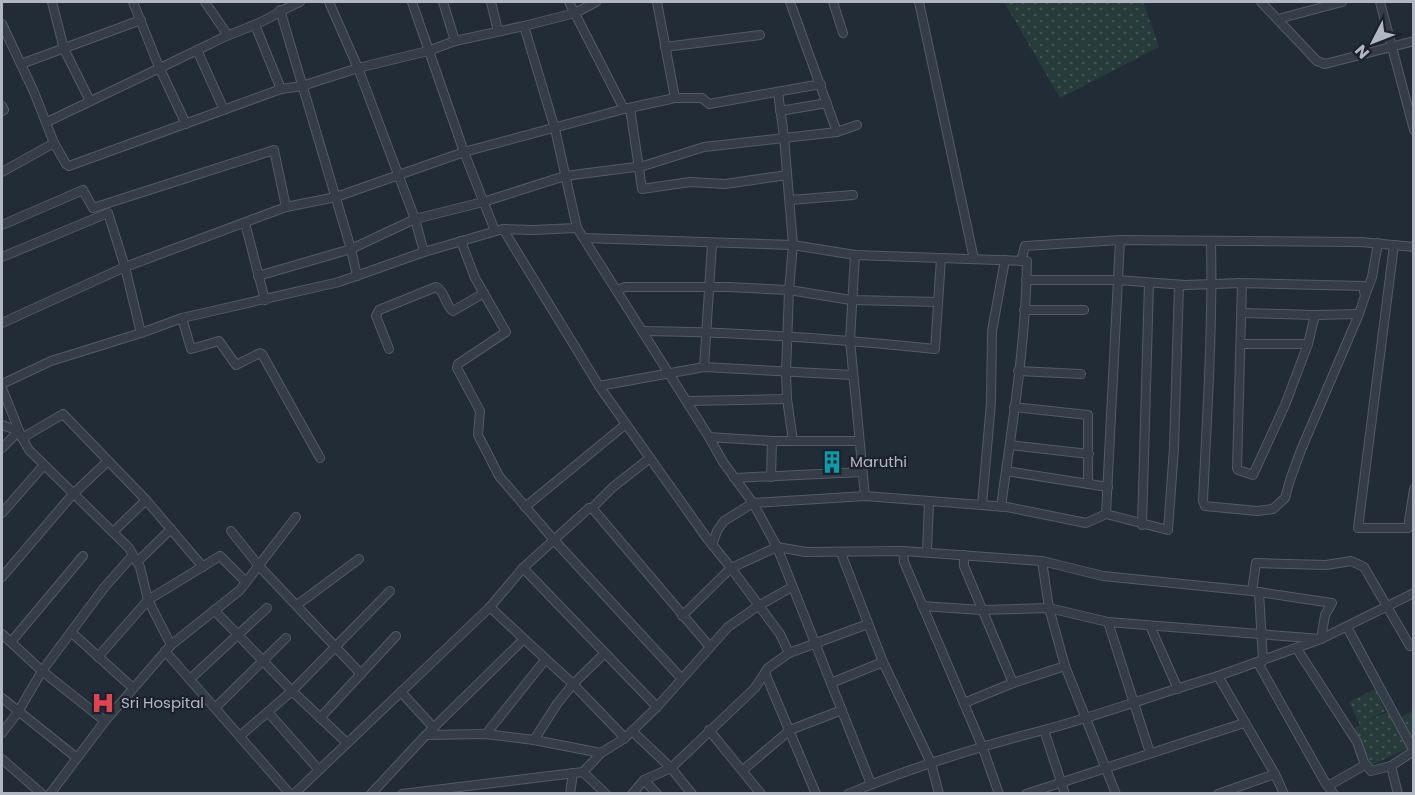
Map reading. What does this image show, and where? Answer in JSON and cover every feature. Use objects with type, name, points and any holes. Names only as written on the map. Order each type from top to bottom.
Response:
[{"type":"street","points":[[52,2],[64,49],[90,101]]},
{"type":"street","points":[[133,2],[159,67],[186,124]]},
{"type":"street","points":[[205,2],[227,34]]},
{"type":"street","points":[[47,122],[227,34],[255,25],[289,4],[300,2]]},
{"type":"street","points":[[329,2],[358,68],[415,219],[424,252]]},
{"type":"street","points":[[412,2],[483,202],[499,230],[599,386],[712,545],[780,634],[789,653]]},
{"type":"street","points":[[443,2],[455,40]]},
{"type":"street","points":[[492,2],[498,31]]},
{"type":"street","points":[[569,2],[627,109],[643,189],[684,183],[725,184],[787,175]]},
{"type":"street","points":[[2,24],[47,122],[54,143],[69,166],[281,88],[302,86],[358,68],[428,51],[455,40],[575,13],[596,2]]},
{"type":"street","points":[[657,2],[675,98]]},
{"type":"street","points":[[790,2],[837,132]]},
{"type":"street","points":[[833,2],[843,33]]},
{"type":"street","points":[[919,2],[974,260]]},
{"type":"street","points":[[1261,2],[1317,61],[1325,64],[1413,41]]},
{"type":"street","points":[[1278,19],[1342,2]]},
{"type":"street","points":[[1380,2],[1413,130]]},
{"type":"street","points":[[280,10],[357,276]]},
{"type":"street","points":[[21,64],[141,20]]},
{"type":"street","points":[[255,25],[281,88]]},
{"type":"street","points":[[524,26],[555,129],[577,228],[665,369],[688,401],[734,478],[753,503],[777,548],[871,784]]},
{"type":"street","points":[[665,47],[760,35]]},
{"type":"street","points":[[197,50],[224,110]]},
{"type":"street","points":[[2,324],[125,267],[286,207],[336,197],[464,152],[675,98],[702,98],[709,104],[821,84]]},
{"type":"street","points":[[778,92],[793,245],[786,372],[793,441]]},
{"type":"street","points":[[780,111],[827,103]]},
{"type":"street","points":[[258,276],[351,249],[415,219],[483,202],[565,176],[638,167],[704,147],[837,132],[858,125]]},
{"type":"street","points":[[2,172],[54,143]]},
{"type":"street","points":[[2,225],[83,190],[93,208],[274,150],[286,207]]},
{"type":"street","points":[[790,200],[853,195]]},
{"type":"street","points":[[2,257],[108,213],[125,267],[141,333]]},
{"type":"street","points":[[245,223],[265,300]]},
{"type":"street","points":[[577,228],[533,231],[499,230],[424,252],[357,276],[265,300],[182,318],[51,361],[2,386],[29,450],[135,558],[148,600],[168,648],[190,679],[292,794],[490,607],[523,568],[613,487],[650,458]]},
{"type":"street","points":[[584,238],[793,245],[855,255],[1027,261],[1018,371],[1001,507]]},
{"type":"street","points":[[1106,514],[1119,240]]},
{"type":"street","points":[[1021,261],[1025,246],[1119,240],[1378,243],[1413,248]]},
{"type":"street","points":[[461,241],[475,278],[507,332],[458,364],[457,368],[480,411],[478,435],[493,466],[554,540],[681,678]]},
{"type":"street","points":[[1211,241],[1210,372],[1203,501],[1205,506],[1257,511],[1273,509],[1285,498],[1301,450],[1359,314],[1372,276],[1378,243]]},
{"type":"street","points":[[704,367],[712,244]]},
{"type":"street","points":[[1394,245],[1358,528],[1411,527],[1413,489]]},
{"type":"street","points":[[855,255],[850,340],[865,496]]},
{"type":"street","points":[[642,331],[850,340],[935,349],[941,258]]},
{"type":"street","points":[[982,505],[991,403],[992,332],[1005,260]]},
{"type":"street","points":[[1026,280],[1117,280],[1179,285],[1242,282],[1363,286],[1365,296]]},
{"type":"street","points":[[1242,282],[1237,468],[1253,475],[1286,405],[1308,344],[1315,315]]},
{"type":"street","points":[[1142,525],[1149,283]]},
{"type":"street","points":[[712,545],[720,525],[753,503],[865,496],[1001,507],[1086,523],[1106,514],[1166,531],[1169,528],[1174,448],[1179,285]]},
{"type":"street","points":[[389,349],[376,316],[379,310],[436,287],[440,289],[453,311],[484,293]]},
{"type":"street","points":[[617,290],[625,287],[728,287],[789,290],[851,300],[938,302]]},
{"type":"street","points":[[1024,310],[1084,310]]},
{"type":"street","points":[[1242,313],[1359,314]]},
{"type":"street","points":[[182,318],[191,349],[219,341],[236,365],[262,354],[320,458]]},
{"type":"street","points":[[1242,344],[1308,344]]},
{"type":"street","points":[[599,386],[704,367],[852,375]]},
{"type":"street","points":[[1018,371],[1081,374]]},
{"type":"street","points":[[688,401],[787,399]]},
{"type":"street","points":[[1014,407],[1088,416],[1088,484]]},
{"type":"street","points":[[2,448],[21,434],[63,414],[146,500],[203,567]]},
{"type":"street","points":[[525,507],[626,424]]},
{"type":"street","points":[[2,425],[21,434]]},
{"type":"street","points":[[709,437],[772,441],[859,441]]},
{"type":"street","points":[[771,477],[772,441]]},
{"type":"street","points":[[1010,445],[1089,454]]},
{"type":"street","points":[[2,577],[73,494],[108,460]]},
{"type":"street","points":[[2,513],[44,465]]},
{"type":"street","points":[[1006,471],[1108,488]]},
{"type":"street","points":[[734,478],[862,472]]},
{"type":"street","points":[[112,532],[146,500]]},
{"type":"street","points":[[927,552],[929,502]]},
{"type":"street","points":[[592,508],[710,647]]},
{"type":"street","points":[[50,794],[105,721],[168,648],[240,590],[296,517]]},
{"type":"street","points":[[2,733],[18,712],[42,671],[113,576],[171,529]]},
{"type":"street","points":[[231,531],[259,566],[361,674]]},
{"type":"street","points":[[682,616],[730,568],[777,548],[841,553],[903,551],[1042,561],[1103,576],[1256,592],[1332,603],[1325,615],[1320,639]]},
{"type":"street","points":[[903,551],[904,562],[982,746],[999,794]]},
{"type":"street","points":[[841,553],[883,662],[931,763],[939,794]]},
{"type":"street","points":[[964,555],[964,566],[1013,683]]},
{"type":"street","points":[[11,642],[83,556]]},
{"type":"street","points":[[98,657],[148,600],[220,556],[246,582]]},
{"type":"street","points":[[297,605],[359,559]]},
{"type":"street","points":[[1042,561],[1048,608],[1065,666],[1116,794]]},
{"type":"street","points":[[1334,794],[1261,662],[1262,633],[1256,592],[1256,563],[1326,565],[1351,561],[1364,567],[1410,646],[1413,644]]},
{"type":"street","points":[[523,568],[657,707]]},
{"type":"street","points":[[402,794],[583,772],[601,753],[625,738],[657,707],[728,627],[758,606],[792,587]]},
{"type":"street","points":[[240,736],[292,691],[390,591]]},
{"type":"street","points":[[848,794],[982,746],[1085,719],[1261,662],[1347,627],[1413,593]]},
{"type":"street","points":[[922,606],[981,610],[1048,608],[1108,622],[1320,639]]},
{"type":"street","points":[[490,607],[573,684],[625,738]]},
{"type":"street","points":[[190,679],[267,608]]},
{"type":"street","points":[[214,610],[292,691],[347,743]]},
{"type":"street","points":[[1108,622],[1149,753]]},
{"type":"street","points":[[632,794],[644,780],[671,768],[755,688],[765,672],[789,653],[868,624]]},
{"type":"street","points":[[1150,626],[1178,688]]},
{"type":"street","points":[[1297,648],[1356,739],[1365,765],[1371,771],[1391,766],[1413,751],[1347,627]]},
{"type":"street","points":[[71,632],[133,688]]},
{"type":"street","points":[[2,634],[42,671],[105,721]]},
{"type":"street","points":[[320,718],[396,636]]},
{"type":"street","points":[[215,708],[286,638]]},
{"type":"street","points":[[371,794],[426,735],[524,639]]},
{"type":"street","points":[[534,740],[573,684],[605,653]]},
{"type":"street","points":[[486,734],[545,660]]},
{"type":"street","points":[[831,683],[883,662]]},
{"type":"street","points":[[964,703],[1013,683],[1065,666]]},
{"type":"street","points":[[765,672],[816,794]]},
{"type":"street","points":[[1218,676],[1275,774],[1284,794]]},
{"type":"street","points":[[401,692],[434,728]]},
{"type":"street","points":[[2,698],[77,758]]},
{"type":"street","points":[[743,770],[790,730],[842,710]]},
{"type":"street","points":[[268,712],[319,770]]},
{"type":"street","points":[[1028,793],[1244,723]]},
{"type":"street","points":[[632,730],[671,768],[692,794]]},
{"type":"street","points":[[709,730],[761,794]]},
{"type":"street","points":[[1044,730],[1065,794]]},
{"type":"street","points":[[426,735],[486,734],[534,740],[601,753]]},
{"type":"street","points":[[2,759],[42,794]]},
{"type":"street","points":[[1328,786],[1365,765]]},
{"type":"street","points":[[1391,766],[1398,794]]},
{"type":"street","points":[[583,772],[606,794]]},
{"type":"street","points":[[571,793],[573,773]]},
{"type":"street","points":[[1218,794],[1275,774]]},
{"type":"street","points":[[644,780],[657,794]]},
{"type":"green space","points":[[1004,2],[1143,2],[1159,47],[1060,98]]},
{"type":"green space","points":[[1375,689],[1385,711],[1363,723],[1387,712],[1394,722],[1413,710],[1413,746],[1372,765],[1352,730],[1360,725],[1349,702]]},
{"type":"place","name":"Maruthi","points":[[832,462]]},
{"type":"place","name":"Sri Hospital","points":[[103,703]]}]
